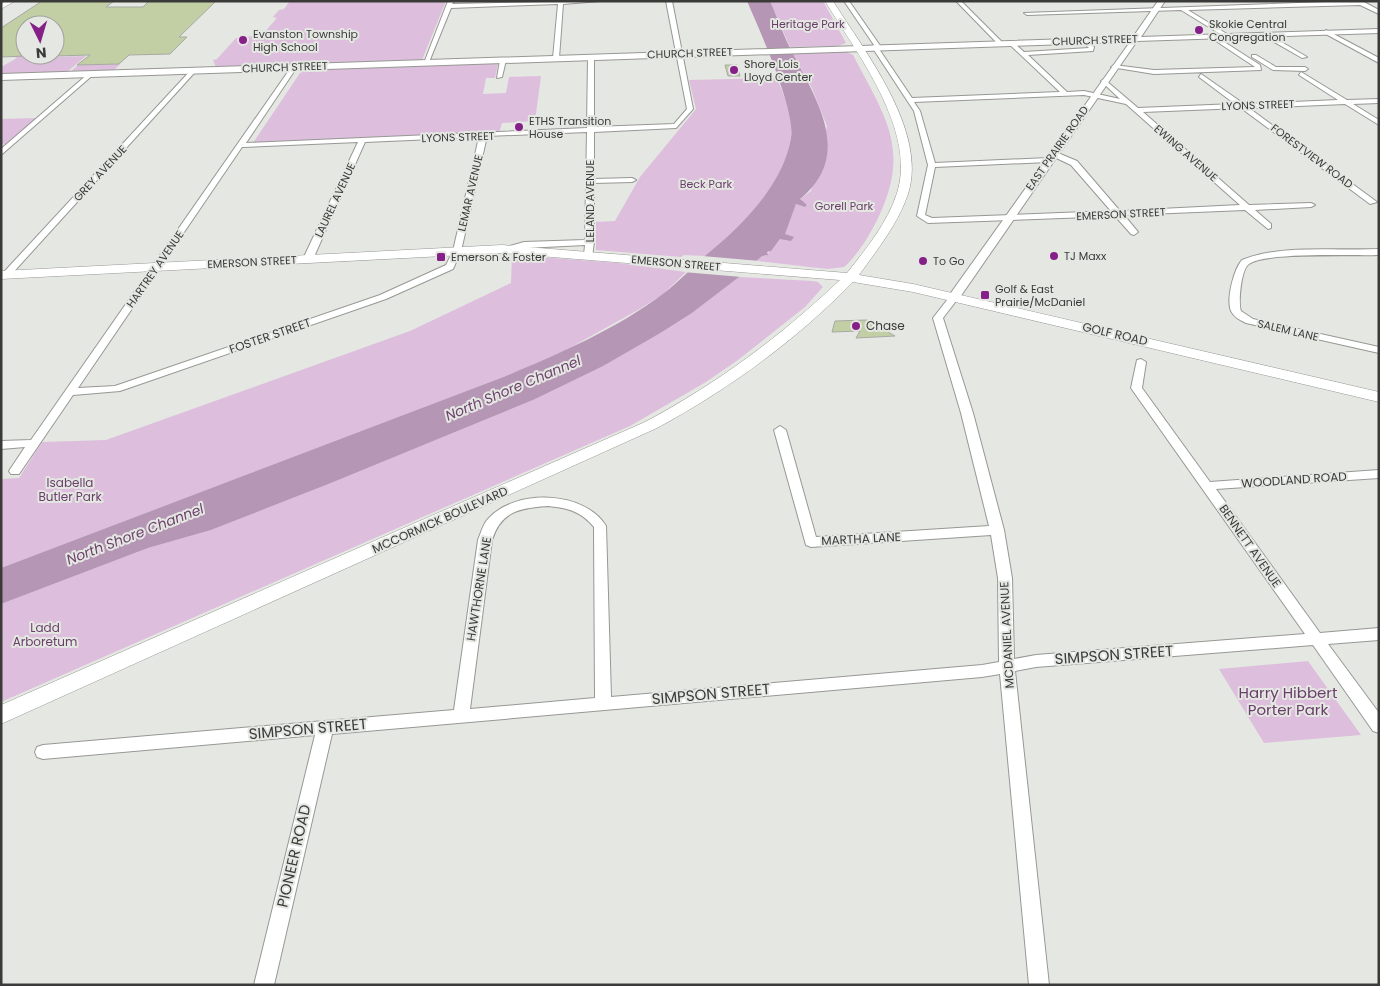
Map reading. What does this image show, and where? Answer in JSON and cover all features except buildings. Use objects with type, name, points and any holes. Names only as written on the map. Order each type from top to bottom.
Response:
[{"type":"main road","points":[[1,7],[10,1]]},
{"type":"main road","name":"MCCORMICK BOULEVARD","points":[[1,715],[651,425],[686,407],[750,366],[793,331],[850,277],[890,223],[901,199],[904,187],[907,157],[902,128],[829,1]]},
{"type":"main road","name":"EMERSON STREET","points":[[4,275],[502,249],[850,277]]},
{"type":"main road","points":[[869,251],[876,270],[896,285]]},
{"type":"main road","name":"GOLF ROAD","points":[[850,277],[954,297],[1379,397]]},
{"type":"street","points":[[426,62],[450,4],[598,1]]},
{"type":"street","points":[[669,1],[679,53]]},
{"type":"street","points":[[846,1],[917,111],[932,165],[1051,157],[1074,163],[1134,232]]},
{"type":"street","points":[[958,1],[1000,43]]},
{"type":"street","name":"EAST PRAIRIE ROAD","points":[[954,297],[1162,1]]},
{"type":"street","points":[[556,58],[561,2]]},
{"type":"street","points":[[1027,13],[1359,2],[1379,12]]},
{"type":"street","points":[[1078,6],[1084,12]]},
{"type":"street","points":[[1183,9],[1236,46],[1275,69],[1303,72],[1379,123]]},
{"type":"street","name":"CHURCH STREET","points":[[1,78],[1379,30]]},
{"type":"street","points":[[1326,32],[1379,61]]},
{"type":"street","points":[[1264,34],[1304,58]]},
{"type":"street","points":[[1114,67],[1146,72],[1259,69],[1258,66],[1212,36]]},
{"type":"street","points":[[1022,54],[1091,50],[1092,48],[1084,40]]},
{"type":"street","points":[[1010,42],[1066,94]]},
{"type":"street","name":"LYONS STREET","points":[[241,146],[674,127],[678,125],[690,109],[679,53]]},
{"type":"street","name":"LELAND AVENUE","points":[[589,255],[591,57]]},
{"type":"street","points":[[499,76],[503,60]]},
{"type":"street","points":[[1196,60],[1210,71]]},
{"type":"street","name":"HARTREY AVENUE","points":[[15,471],[294,67]]},
{"type":"street","name":"GREY AVENUE","points":[[4,275],[193,71]]},
{"type":"street","points":[[1,153],[91,74]]},
{"type":"street","name":"FORESTVIEW ROAD","points":[[1201,76],[1373,202]]},
{"type":"street","name":"EWING AVENUE","points":[[1104,81],[1268,226]]},
{"type":"street","points":[[911,100],[1066,94],[1094,96],[1128,102]]},
{"type":"street","name":"LYONS STREET","points":[[1137,110],[1379,101]]},
{"type":"street","name":"LEMAR AVENUE","points":[[457,251],[483,136]]},
{"type":"street","name":"LAUREL AVENUE","points":[[308,259],[362,141]]},
{"type":"street","name":"EMERSON STREET","points":[[932,165],[921,216],[931,221],[1007,220],[1312,205]]},
{"type":"street","points":[[590,181],[632,180]]},
{"type":"street","name":"EMERSON STREET","points":[[502,249],[524,245],[590,242]]},
{"type":"street","name":"FOSTER STREET","points":[[69,392],[116,389],[383,297],[450,267],[457,251]]},
{"type":"street","name":"SALEM LANE","points":[[1379,252],[1270,256],[1249,261],[1241,269],[1234,307],[1236,314],[1250,321],[1379,350]]},
{"type":"street","name":"MCDANIEL AVENUE","points":[[954,297],[938,318],[966,413],[997,530],[1005,578],[1007,666],[1039,985]]},
{"type":"street","name":"BENNETT AVENUE","points":[[1141,362],[1136,388],[1379,726]]},
{"type":"street","name":"MARTHA LANE","points":[[780,430],[810,542],[997,530]]},
{"type":"street","points":[[1,445],[34,442]]},
{"type":"street","name":"WOODLAND ROAD","points":[[1208,486],[1379,474]]},
{"type":"street","name":"HAWTHORNE LANE","points":[[461,716],[485,540],[488,530],[493,521],[502,514],[518,507],[542,502],[556,502],[579,508],[596,518],[600,526],[603,704]]},
{"type":"street","name":"SIMPSON STREET","points":[[43,752],[972,671],[1036,661],[1379,634]]},
{"type":"street","name":"PIONEER ROAD","points":[[264,985],[325,728]]},
{"type":"green space","points":[[290,1],[446,1],[422,60],[216,67],[213,60],[217,59],[236,38],[262,35],[277,18],[273,17],[279,10],[284,9]]},
{"type":"green space","name":"Heritage Park","points":[[770,1],[823,1],[846,43],[838,46],[790,47]]},
{"type":"green space","name":"Gorell Park","points":[[845,51],[853,55],[875,96],[890,132],[893,151],[893,171],[879,216],[864,243],[844,267],[827,269],[757,261],[762,255],[766,256],[784,235],[796,204],[805,207],[807,205],[799,200],[811,191],[827,126],[812,88],[792,53]]},
{"type":"green space","points":[[86,56],[67,72],[1,74],[1,67],[15,59],[15,65],[65,65],[65,57]]},
{"type":"green space","points":[[498,63],[495,78],[486,78],[483,94],[506,93],[509,77],[541,76],[535,121],[502,123],[499,133],[253,143],[302,70]]},
{"type":"green space","points":[[120,64],[113,71],[70,72],[78,65]]},
{"type":"green space","name":"Beck Park","points":[[777,78],[788,107],[791,122],[792,130],[787,154],[780,172],[759,204],[732,233],[705,256],[684,255],[681,257],[596,250],[596,222],[615,221],[640,177],[696,109],[689,80]]},
{"type":"green space","points":[[36,118],[6,144],[1,145],[1,119]]},
{"type":"green space","name":"Isabella Butler Park","points":[[512,255],[618,263],[686,272],[663,294],[564,351],[506,376],[1,568],[1,479],[19,478],[42,442],[106,440],[410,331],[511,283]]},
{"type":"green space","name":"Ladd Arboretum","points":[[739,277],[812,281],[818,282],[823,287],[805,307],[738,360],[706,382],[630,426],[1,702],[1,604],[148,548],[211,530],[533,400],[662,332],[692,313]]},
{"type":"green space","name":"Harry Hibbert Porter Park","points":[[1308,661],[1361,735],[1264,743],[1219,669]]},
{"type":"water","name":"North Shore Channel","points":[[747,1],[770,1],[790,48],[812,91],[826,128],[828,147],[825,165],[816,182],[800,199],[807,205],[805,207],[796,204],[785,234],[794,237],[791,241],[780,239],[771,251],[767,252],[768,255],[762,256],[739,277],[692,313],[662,332],[603,366],[533,400],[211,530],[148,548],[1,604],[1,568],[506,376],[608,329],[670,289],[747,218],[770,188],[787,155],[791,138],[788,109],[768,49]]},
{"type":"pier","points":[[702,256],[760,261],[742,277],[683,272]]},
{"type":"place","name":"Skokie Central Congregation","points":[[1199,30]]},
{"type":"place","name":"Evanston Township High School","points":[[243,40]]},
{"type":"place","name":"Shore Lois Lloyd Center","points":[[734,70]]},
{"type":"place","name":"ETHS Transition House","points":[[519,127]]},
{"type":"place","name":"TJ Maxx","points":[[1054,256]]},
{"type":"place","name":"Emerson & Foster","points":[[441,257]]},
{"type":"place","name":"To Go","points":[[923,261]]},
{"type":"place","name":"Golf & East Prairie/McDaniel","points":[[985,295]]},
{"type":"place","name":"Chase","points":[[856,326]]}]
